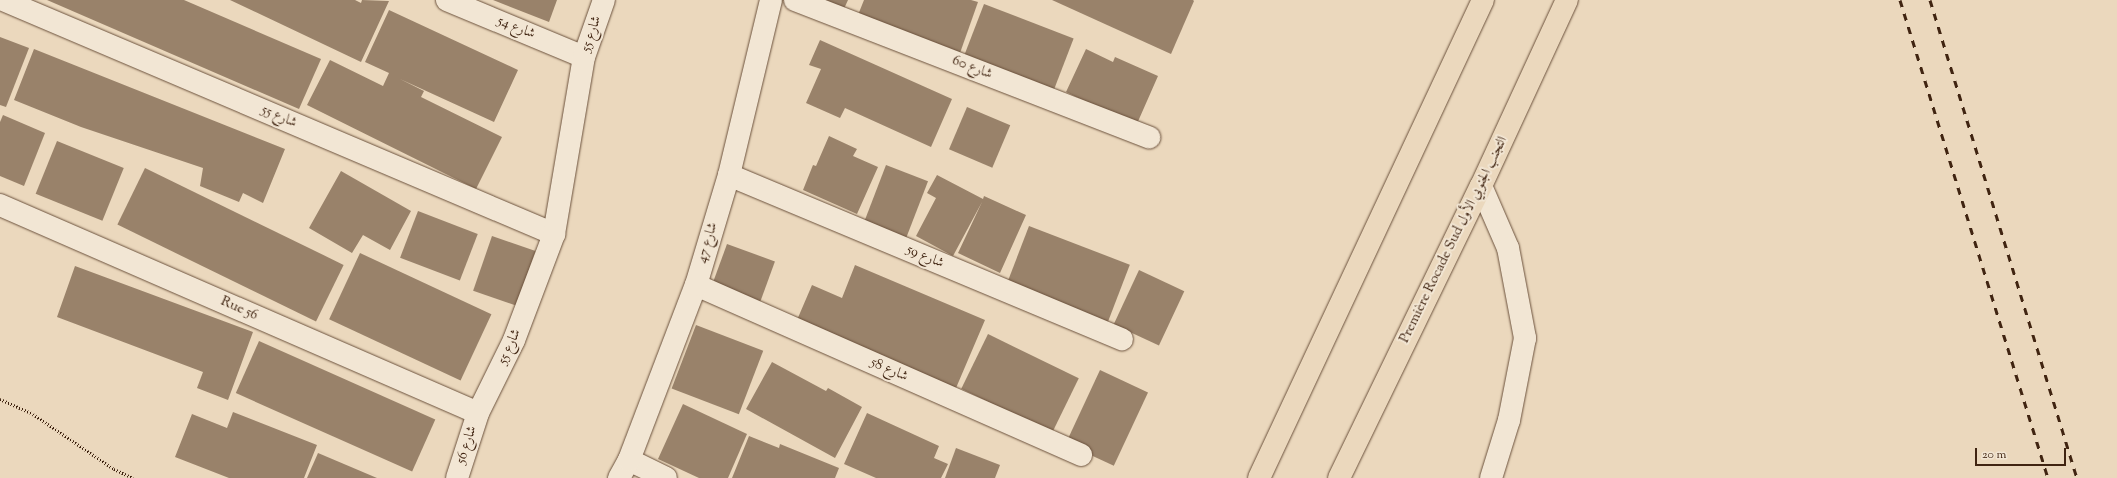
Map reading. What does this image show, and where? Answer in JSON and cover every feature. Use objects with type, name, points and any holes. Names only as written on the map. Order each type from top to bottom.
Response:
[{"type":"highway","points":[[1259,478],[1483,0]]},
{"type":"highway","name":"Première Rocade Sud التجنب الجنوبي الأول","points":[[1339,478],[1481,186],[1567,0]]},
{"type":"street","name":"شارع 55","points":[[3,0],[554,234]]},
{"type":"street","name":"شارع 54","points":[[447,0],[584,57]]},
{"type":"street","name":"شارع 55","points":[[478,413],[514,340],[554,234],[584,57],[604,0]]},
{"type":"street","name":"شارع 47","points":[[624,469],[696,286],[729,175],[771,0]]},
{"type":"street","name":"شارع 60","points":[[795,0],[1149,137]]},
{"type":"street","name":"شارع 59","points":[[729,175],[1122,338]]},
{"type":"street","points":[[1481,186],[1508,248],[1525,338],[1509,420],[1490,478]]},
{"type":"street","name":"Rue 56","points":[[0,205],[478,413]]},
{"type":"street","name":"شارع 58","points":[[696,286],[1081,455]]},
{"type":"street","name":"شارع 56","points":[[457,478],[478,413]]},
{"type":"street","points":[[624,469],[666,478]]},
{"type":"path","points":[[0,399],[33,414],[114,469],[133,478]]},
{"type":"building","points":[[47,0],[184,0],[321,59],[299,109]]},
{"type":"building","points":[[230,0],[355,0],[361,3],[362,0],[389,1],[361,62]]},
{"type":"building","points":[[493,0],[557,0],[549,22]]},
{"type":"building","points":[[817,0],[848,0],[843,11]]},
{"type":"building","points":[[864,0],[971,0],[978,2],[960,53],[858,15]]},
{"type":"building","points":[[1052,0],[1193,0],[1194,1],[1171,54]]},
{"type":"building","points":[[984,4],[1074,38],[1054,90],[964,55]]},
{"type":"building","points":[[389,10],[518,70],[494,122],[400,79],[424,91],[421,97],[502,137],[476,189],[307,105],[330,60],[383,86],[389,73],[365,62]]},
{"type":"building","points":[[0,37],[29,48],[6,107],[0,105]]},
{"type":"building","points":[[820,40],[952,99],[931,147],[845,108],[840,118],[806,103],[821,69],[809,65]]},
{"type":"building","points":[[34,49],[285,149],[263,203],[243,193],[239,202],[200,186],[203,168],[81,127],[14,100]]},
{"type":"building","points":[[1086,49],[1113,62],[1115,57],[1158,76],[1136,126],[1066,92]]},
{"type":"building","points":[[967,107],[1010,125],[992,168],[949,149]]},
{"type":"building","points":[[3,115],[45,133],[24,186],[0,176],[0,122]]},
{"type":"building","points":[[829,136],[857,149],[853,156],[878,167],[857,214],[803,190],[813,165],[816,166]]},
{"type":"building","points":[[57,141],[124,168],[102,221],[36,194]]},
{"type":"building","points":[[886,165],[928,181],[906,238],[864,222]]},
{"type":"building","points":[[145,168],[344,265],[316,322],[117,225]]},
{"type":"building","points":[[341,171],[411,211],[390,250],[363,235],[352,253],[309,228]]},
{"type":"building","points":[[937,175],[983,199],[984,196],[1026,215],[1000,273],[958,253],[982,202],[953,256],[916,236],[936,198],[927,193]]},
{"type":"building","points":[[418,211],[478,234],[460,281],[400,258]]},
{"type":"building","points":[[1029,226],[1130,265],[1108,322],[1007,283]]},
{"type":"building","points":[[492,236],[535,251],[517,306],[473,291]]},
{"type":"building","points":[[727,244],[775,261],[760,303],[712,285]]},
{"type":"building","points":[[360,253],[491,314],[461,380],[329,319]]},
{"type":"building","points":[[855,265],[985,320],[956,388],[797,320],[812,285],[842,298]]},
{"type":"building","points":[[75,266],[253,332],[228,400],[197,388],[203,372],[57,317]]},
{"type":"building","points":[[1139,270],[1184,291],[1159,346],[1114,324]]},
{"type":"building","points":[[696,325],[763,351],[739,414],[672,388]]},
{"type":"building","points":[[988,334],[1079,378],[1052,433],[961,389]]},
{"type":"building","points":[[259,341],[435,420],[412,472],[236,393]]},
{"type":"building","points":[[772,362],[826,391],[828,388],[862,407],[835,458],[746,409]]},
{"type":"building","points":[[1100,370],[1148,392],[1114,466],[1066,443]]},
{"type":"building","points":[[683,404],[747,434],[728,478],[699,478],[658,459]]},
{"type":"building","points":[[233,412],[317,445],[304,478],[229,478],[175,457],[192,414],[227,428]]},
{"type":"building","points":[[867,413],[939,446],[934,458],[948,464],[941,478],[876,478],[844,464]]},
{"type":"building","points":[[749,436],[779,448],[780,444],[839,468],[835,478],[732,478]]},
{"type":"building","points":[[956,448],[1000,465],[995,478],[945,478]]},
{"type":"building","points":[[318,453],[377,478],[307,478]]},
{"type":"railway","points":[[1900,0],[2048,478]]},
{"type":"railway","points":[[1930,0],[2077,478]]}]
